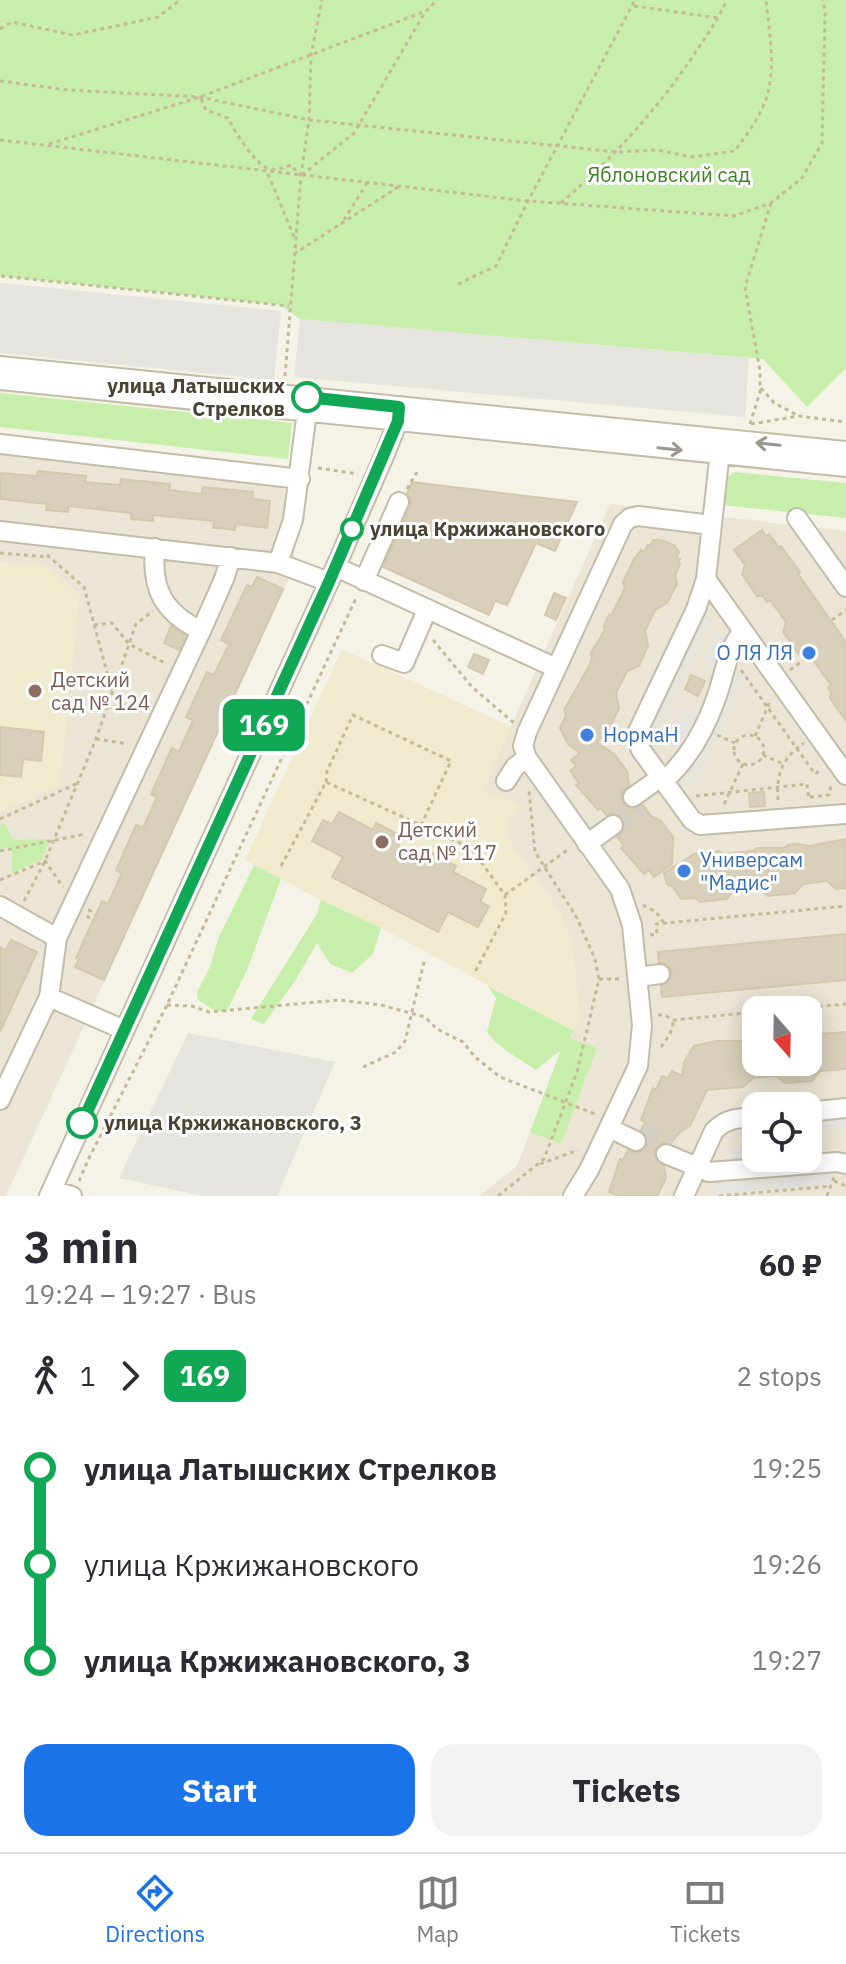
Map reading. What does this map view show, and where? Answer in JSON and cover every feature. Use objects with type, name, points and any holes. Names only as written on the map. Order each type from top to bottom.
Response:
[{"type":"street","points":[[0,366],[398,414],[720,446],[846,451]]},
{"type":"street","points":[[0,380],[307,411],[398,414]]},
{"type":"street","points":[[278,563],[293,520],[307,411]]},
{"type":"street","points":[[50,1193],[332,574],[398,414]]},
{"type":"street","points":[[0,444],[300,472]]},
{"type":"street","points":[[720,446],[846,467]]},
{"type":"street","points":[[720,446],[706,579],[696,609],[638,731],[637,740],[692,820],[700,825],[846,814]]},
{"type":"street","points":[[364,581],[399,502]]},
{"type":"street","points":[[573,1196],[589,1170],[608,1121],[638,1066],[642,1042],[633,978],[632,925],[620,889],[581,841],[527,758],[523,746],[623,524],[638,516],[712,525]]},
{"type":"street","points":[[797,518],[846,587]]},
{"type":"street","points":[[0,531],[278,563],[364,581],[424,617],[556,668]]},
{"type":"street","points":[[155,548],[153,567],[156,586],[164,602],[176,617],[201,631]]},
{"type":"street","points":[[0,1100],[49,997],[57,938],[201,631],[231,557]]},
{"type":"street","points":[[706,579],[743,631],[785,676],[835,778]]},
{"type":"street","points":[[382,655],[404,663],[424,617]]},
{"type":"street","points":[[636,801],[667,785],[692,751],[716,701],[729,653],[743,631]]},
{"type":"street","points":[[506,781],[515,767],[527,758]]},
{"type":"street","points":[[581,841],[610,820]]},
{"type":"street","points":[[0,906],[57,938]]},
{"type":"street","points":[[633,978],[660,974]]},
{"type":"street","points":[[49,997],[124,1030]]},
{"type":"street","points":[[822,1111],[846,1108]]},
{"type":"street","points":[[684,1196],[714,1131],[730,1119],[742,1118]]},
{"type":"street","points":[[608,1121],[639,1136]]},
{"type":"street","points":[[668,1150],[709,1172],[833,1162],[846,1164]]},
{"type":"street","points":[[50,1193],[75,1189]]},
{"type":"path","points":[[0,29],[12,22],[73,35],[158,17],[180,0]]},
{"type":"path","points":[[281,378],[285,380],[295,240],[309,120],[311,55],[322,0]]},
{"type":"path","points":[[301,176],[354,133],[426,11],[437,0]]},
{"type":"path","points":[[561,203],[649,118],[681,75],[727,0]]},
{"type":"path","points":[[0,81],[68,90],[200,97],[309,120],[617,152],[657,150],[692,157],[735,151],[754,123],[767,95],[771,50],[766,0]]},
{"type":"path","points":[[0,140],[528,201],[734,216],[771,203],[802,178],[822,143],[823,0]]},
{"type":"path","points":[[458,284],[496,266],[634,3],[718,18]]},
{"type":"path","points":[[45,145],[200,97],[426,11]]},
{"type":"path","points":[[200,97],[206,110],[228,118],[236,134],[265,167],[277,170],[291,165],[301,176]]},
{"type":"path","points":[[267,172],[295,240]]},
{"type":"path","points":[[342,223],[367,183]]},
{"type":"path","points":[[294,254],[398,187]]},
{"type":"path","points":[[720,446],[750,424],[760,386],[745,287],[771,203]]},
{"type":"path","points":[[1,276],[289,306]]},
{"type":"path","points":[[760,386],[774,403],[799,416]]},
{"type":"path","points":[[300,472],[358,474]]},
{"type":"path","points":[[24,534],[84,587],[112,691]]},
{"type":"path","points":[[0,553],[49,557]]},
{"type":"path","points":[[75,1189],[167,1005],[364,581]]},
{"type":"path","points":[[17,915],[45,861],[96,739],[136,624],[164,602]]},
{"type":"path","points":[[832,620],[846,610]]},
{"type":"path","points":[[424,617],[472,687],[527,732]]},
{"type":"path","points":[[94,625],[112,623],[129,644],[182,672]]},
{"type":"path","points":[[729,653],[815,774],[823,769],[835,778],[829,795],[809,797]]},
{"type":"path","points":[[755,736],[785,676],[807,658]]},
{"type":"path","points":[[106,708],[171,695]]},
{"type":"path","points":[[281,866],[326,782],[327,771],[353,715],[451,761],[421,825]]},
{"type":"path","points":[[780,820],[777,788],[781,763],[816,734]]},
{"type":"path","points":[[747,735],[755,736],[761,741],[763,755],[758,762],[743,764],[734,751],[735,743],[747,735]]},
{"type":"path","points":[[96,739],[146,748]]},
{"type":"path","points":[[763,755],[781,763]]},
{"type":"path","points":[[714,826],[743,764]]},
{"type":"path","points":[[326,782],[471,848],[505,895],[506,913],[475,972]]},
{"type":"path","points":[[0,819],[78,783]]},
{"type":"path","points":[[667,785],[730,792],[807,784],[810,817]]},
{"type":"path","points":[[498,1196],[544,1159],[577,1072],[599,979],[595,959],[577,918],[535,852],[528,785],[539,792]]},
{"type":"path","points":[[0,851],[107,830]]},
{"type":"path","points":[[505,895],[581,841]]},
{"type":"path","points":[[45,861],[73,902]]},
{"type":"path","points":[[0,880],[45,861]]},
{"type":"path","points":[[636,902],[656,912],[664,923]]},
{"type":"path","points":[[642,936],[657,934],[656,924],[846,906]]},
{"type":"path","points":[[91,911],[88,917],[93,920]]},
{"type":"path","points":[[363,1067],[396,1052],[405,1041],[425,958]]},
{"type":"path","points":[[599,979],[633,978]]},
{"type":"path","points":[[167,1005],[192,1006],[209,1012],[339,1000],[381,1005],[425,1017],[437,1029],[463,1042],[475,1057],[500,1077],[608,1121]]},
{"type":"path","points":[[822,1006],[846,1004]]},
{"type":"path","points":[[650,1016],[664,1015],[674,1020],[742,1013]]},
{"type":"path","points":[[661,1047],[670,1034],[674,1020]]},
{"type":"path","points":[[537,1164],[544,1164],[583,1147]]},
{"type":"path","points":[[834,1181],[846,1186]]},
{"type":"path","points":[[719,1196],[832,1186]]},
{"type":"shaded area","points":[[0,283],[281,311],[274,380],[0,353]]},
{"type":"shaded area","points":[[300,319],[749,358],[745,417],[294,377]]},
{"type":"shaded area","points":[[0,453],[282,486],[293,520],[295,566],[6,1196],[0,1196]]},
{"type":"shaded area","points":[[610,504],[846,531],[846,1196],[479,1196],[517,1166],[566,1037],[574,1031],[560,911],[505,834],[483,789]]},
{"type":"shaded area","name":"Детский сад № 124","points":[[0,561],[49,566],[80,595],[60,786],[0,812]]},
{"type":"shaded area","points":[[701,613],[712,618],[659,729],[649,724]]},
{"type":"shaded area","points":[[717,631],[727,636],[714,664],[704,659]]},
{"type":"shaded area","name":"Детский сад № 117","points":[[342,649],[512,727],[483,789],[518,805],[505,834],[560,911],[573,943],[580,1019],[574,1031],[245,860]]},
{"type":"shaded area","points":[[734,673],[744,677],[694,785],[684,780]]},
{"type":"shaded area","points":[[682,708],[702,717],[685,753],[665,744]]},
{"type":"shaded area","points":[[188,1033],[335,1062],[277,1196],[203,1196],[119,1178]]},
{"type":"shaded area","points":[[846,1115],[846,1127],[822,1129],[822,1118]]},
{"type":"shaded area","points":[[742,1148],[742,1159],[733,1160],[732,1149]]},
{"type":"shaded area","points":[[831,1173],[831,1184],[713,1195],[712,1184]]},
{"type":"green space","name":"Яблоновский сад","points":[[0,0],[846,0],[846,368],[807,407],[763,359],[300,319],[280,305],[0,276]]},
{"type":"green space","points":[[0,393],[292,423],[288,459],[0,427]]},
{"type":"green space","points":[[734,472],[846,483],[846,518],[721,505],[726,479]]},
{"type":"green space","points":[[5,823],[13,840],[50,839],[42,859],[12,873],[12,846],[0,849],[0,825]]},
{"type":"green space","points":[[254,865],[281,879],[247,970],[226,1013],[198,1000],[197,992],[210,967],[218,939]]},
{"type":"green space","points":[[321,900],[381,928],[373,954],[352,973],[330,964],[317,943],[264,1024],[251,1019],[317,914]]},
{"type":"green space","points":[[488,986],[574,1031],[569,1038],[597,1048],[561,1144],[530,1132],[561,1050],[536,1070],[497,1043],[487,1032],[496,998]]},
{"type":"building","points":[[38,471],[86,476],[85,482],[120,485],[121,479],[170,484],[169,490],[202,494],[203,487],[253,492],[252,499],[270,501],[267,528],[236,524],[235,530],[213,528],[214,521],[153,515],[153,521],[131,519],[131,513],[69,506],[68,512],[46,510],[47,504],[0,499],[0,473],[37,476]]},
{"type":"building","points":[[412,482],[577,502],[555,551],[536,543],[507,605],[495,601],[489,615],[383,567],[410,507],[411,500],[407,493]]},
{"type":"building","points":[[762,530],[781,546],[846,642],[846,721],[830,698],[828,688],[831,685],[810,656],[807,659],[804,654],[798,653],[783,632],[786,622],[770,600],[767,602],[763,596],[757,596],[742,574],[745,565],[734,550]]},
{"type":"building","points":[[653,540],[674,545],[679,552],[676,558],[680,559],[675,575],[677,584],[667,603],[655,610],[645,631],[648,646],[639,666],[627,671],[616,693],[619,708],[610,727],[597,743],[614,754],[627,771],[629,785],[622,791],[621,797],[624,805],[633,809],[643,805],[673,837],[672,864],[654,877],[649,870],[644,874],[621,848],[624,846],[617,837],[624,829],[622,817],[612,813],[606,815],[601,808],[598,810],[576,785],[579,783],[570,771],[576,766],[571,760],[580,753],[568,744],[560,728],[566,715],[564,710],[589,666],[591,653],[625,588],[623,582],[634,559]]},
{"type":"building","points":[[257,577],[283,589],[104,980],[75,967],[79,959],[76,958],[102,901],[108,904],[122,873],[116,870],[136,825],[143,828],[157,797],[151,794],[172,748],[179,752],[193,720],[186,717],[207,672],[214,675],[229,644],[221,640],[247,585],[252,587]]},
{"type":"building","points":[[554,593],[566,598],[556,620],[545,615]]},
{"type":"building","points":[[171,626],[185,636],[179,650],[164,643]]},
{"type":"building","points":[[474,654],[489,660],[483,674],[468,667]]},
{"type":"building","points":[[691,675],[705,681],[698,696],[685,689]]},
{"type":"building","points":[[0,727],[44,732],[41,761],[23,759],[21,777],[0,775]]},
{"type":"building","points":[[764,792],[765,806],[750,807],[749,793]]},
{"type":"building","points":[[339,812],[373,830],[376,823],[403,837],[398,846],[424,860],[429,851],[456,866],[453,872],[486,889],[480,902],[489,906],[478,927],[448,912],[438,932],[332,877],[343,857],[312,841],[323,820],[332,824]]},
{"type":"building","points":[[846,839],[846,888],[836,889],[827,881],[803,884],[795,893],[768,896],[758,888],[734,890],[727,899],[700,902],[695,898],[681,899],[667,884],[664,873],[694,854],[719,851],[724,854],[797,844],[810,846]]},
{"type":"building","points":[[846,934],[846,980],[662,997],[661,986],[668,983],[672,973],[669,966],[659,962],[658,952]]},
{"type":"building","points":[[11,940],[37,952],[0,1032],[0,947],[6,950]]},
{"type":"building","points":[[846,1032],[846,1069],[822,1071],[822,1034]]},
{"type":"building","points":[[716,1041],[742,1041],[742,1076],[776,1076],[753,1078],[743,1087],[707,1090],[690,1126],[671,1143],[664,1142],[655,1149],[654,1156],[664,1166],[666,1178],[657,1196],[618,1196],[609,1192],[620,1159],[623,1160],[628,1150],[638,1153],[647,1145],[646,1135],[641,1130],[645,1122],[641,1120],[653,1088],[656,1090],[662,1076],[668,1078],[672,1071],[682,1076],[684,1062],[694,1046]]},
{"type":"building","points":[[776,1076],[816,1076],[812,1081],[785,1083]]},
{"type":"tunnel","points":[[613,825],[640,806]]},
{"type":"tunnel","points":[[641,1131],[671,1145]]},
{"type":"bus line","name":"169","points":[[82,1123],[329,582],[398,421],[399,407],[307,397]]},
{"type":"place","name":"улица Латышских Стрелков","points":[[307,397]]},
{"type":"place","name":"улица Кржижановского","points":[[352,529]]},
{"type":"place","name":"О ЛЯ ЛЯ","points":[[809,653]]},
{"type":"place","name":"Детский сад № 124","points":[[35,691]]},
{"type":"place","name":"НормаН","points":[[587,735]]},
{"type":"place","name":"Детский сад № 117","points":[[382,842]]},
{"type":"place","name":"Универсам \"Мадис\"","points":[[684,871]]},
{"type":"place","name":"улица Кржижановского, 3","points":[[82,1123]]}]
